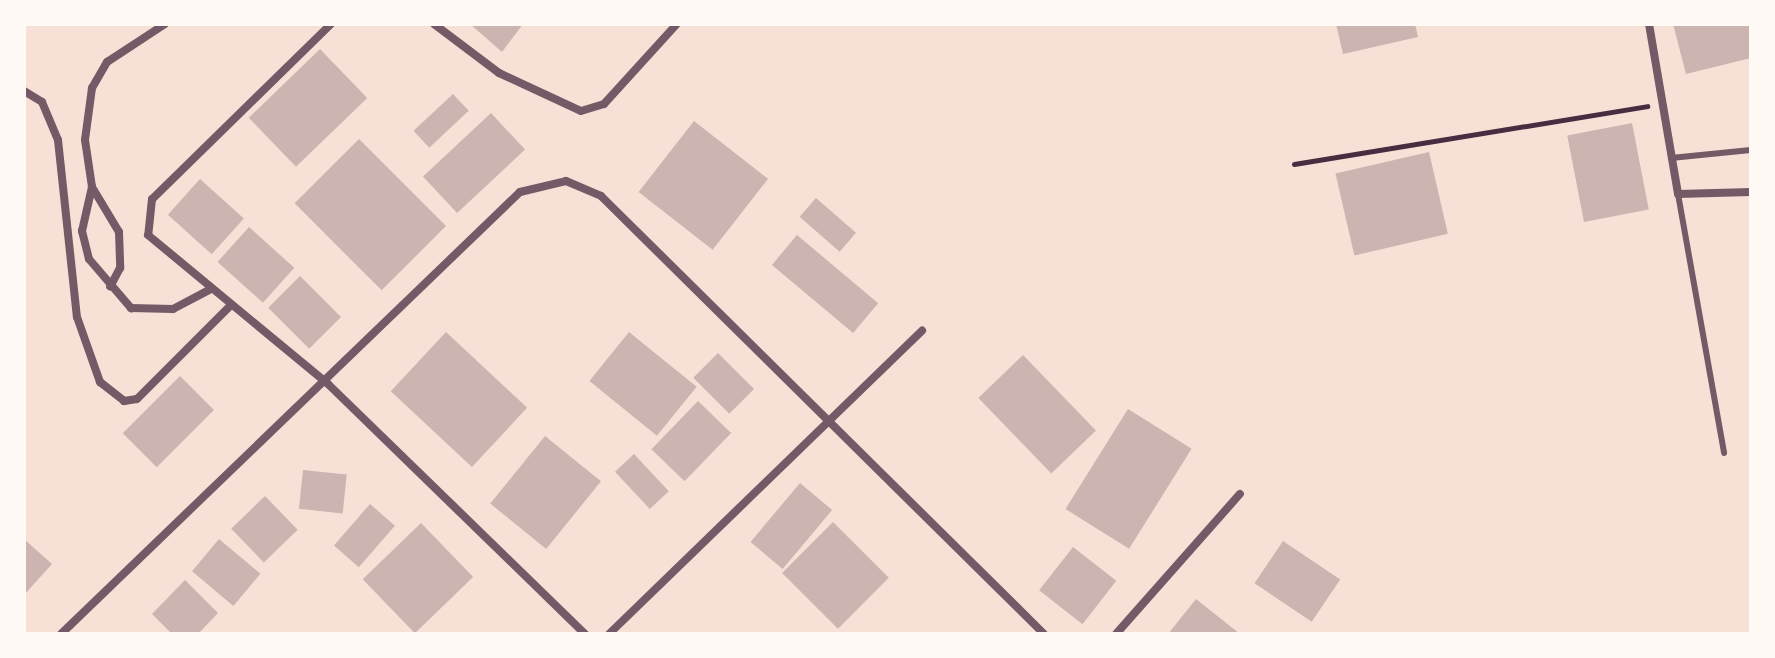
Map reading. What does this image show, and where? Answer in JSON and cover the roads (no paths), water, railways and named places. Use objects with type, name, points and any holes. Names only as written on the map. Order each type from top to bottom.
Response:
[{"type":"street","points":[[110,287],[120,268],[119,232],[92,187],[85,140],[92,88],[107,62],[165,24]]},
{"type":"street","points":[[331,24],[152,199],[148,235],[229,307],[328,384],[585,634]]},
{"type":"street","points":[[434,24],[499,73],[581,111],[604,104],[676,25]]},
{"type":"street","points":[[1649,24],[1678,194],[1751,192]]},
{"type":"street","points":[[24,91],[42,102],[58,140],[77,317],[100,382],[124,401],[137,399],[229,307]]},
{"type":"street","points":[[61,634],[328,384],[520,192],[566,181],[601,196],[1044,634]]},
{"type":"street","points":[[92,187],[83,214],[85,246],[121,302],[147,308],[173,309],[209,290]]},
{"type":"street","points":[[609,634],[831,426],[922,331]]},
{"type":"street","points":[[1116,634],[1240,494]]},
{"type":"lane","points":[[1671,158],[1751,150]]},
{"type":"lane","points":[[1678,194],[1724,453]]}]
